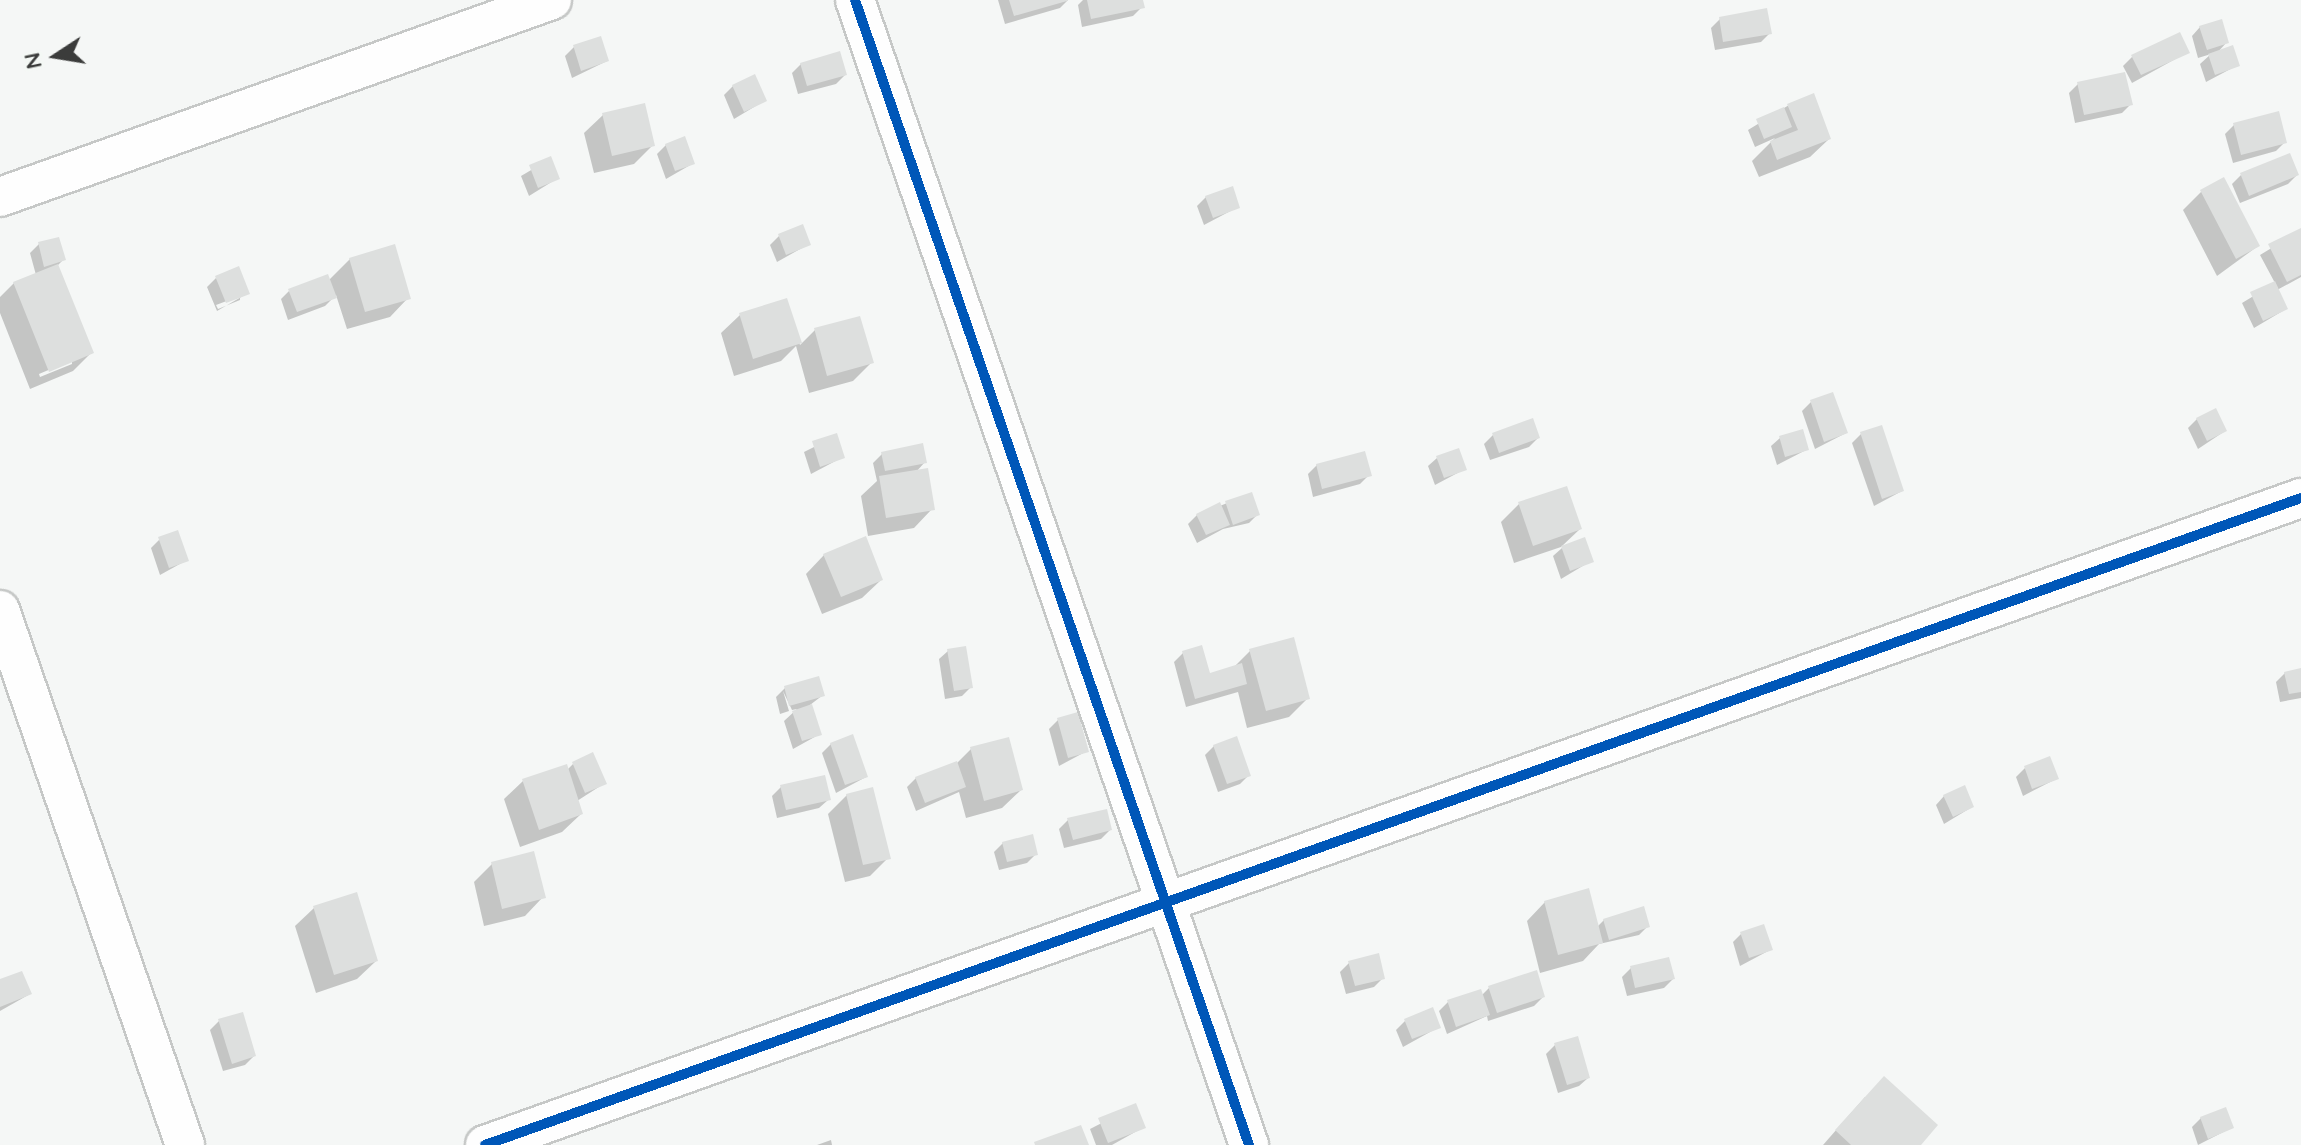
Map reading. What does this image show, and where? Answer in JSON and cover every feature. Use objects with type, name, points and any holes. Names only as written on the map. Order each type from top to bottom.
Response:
[{"type":"street","points":[[0,197],[552,0]]},
{"type":"street","points":[[855,0],[1249,1145]]},
{"type":"street","points":[[485,1145],[2301,498]]},
{"type":"street","points":[[0,610],[185,1145]]},
{"type":"building","points":[[1009,0],[1067,0],[1067,1],[1014,16]]},
{"type":"building","points":[[1087,0],[1143,0],[1145,8],[1091,19]]},
{"type":"building","points":[[1767,8],[1772,34],[1723,42],[1719,17]]},
{"type":"building","points":[[2222,19],[2229,43],[2207,50],[2199,26]]},
{"type":"building","points":[[2180,32],[2190,53],[2141,75],[2131,55]]},
{"type":"building","points":[[601,36],[609,61],[581,71],[573,45]]},
{"type":"building","points":[[2233,45],[2240,66],[2215,75],[2208,54]]},
{"type":"building","points":[[840,51],[847,75],[807,86],[800,63]]},
{"type":"building","points":[[2125,72],[2133,105],[2084,115],[2077,82]]},
{"type":"building","points":[[755,74],[767,101],[744,112],[732,85]]},
{"type":"building","points":[[1814,93],[1831,139],[1777,160],[1770,141],[1798,130],[1787,104]]},
{"type":"building","points":[[645,103],[655,146],[612,156],[602,113]]},
{"type":"building","points":[[1784,107],[1792,127],[1764,139],[1756,119]]},
{"type":"building","points":[[2279,111],[2287,143],[2241,155],[2233,123]]},
{"type":"building","points":[[685,136],[695,164],[675,171],[665,144]]},
{"type":"building","points":[[2290,153],[2299,175],[2249,196],[2240,173]]},
{"type":"building","points":[[551,156],[560,179],[538,188],[529,165]]},
{"type":"building","points":[[2224,177],[2260,246],[2236,259],[2200,190]]},
{"type":"building","points":[[1233,186],[1240,208],[1213,218],[1205,196]]},
{"type":"building","points":[[803,224],[811,245],[786,255],[778,234]]},
{"type":"building","points":[[2301,228],[2301,275],[2287,282],[2268,244]]},
{"type":"building","points":[[59,237],[66,260],[44,267],[38,242]]},
{"type":"building","points":[[395,244],[411,299],[365,312],[349,258]]},
{"type":"building","points":[[58,264],[94,353],[49,372],[13,282]]},
{"type":"building","points":[[239,266],[250,294],[226,303],[215,276]]},
{"type":"building","points":[[328,274],[337,298],[297,312],[288,289]]},
{"type":"building","points":[[2275,281],[2288,309],[2263,321],[2250,292]]},
{"type":"building","points":[[787,298],[802,343],[753,359],[739,313]]},
{"type":"building","points":[[860,316],[874,363],[827,376],[814,328]]},
{"type":"building","points":[[1833,392],[1848,433],[1824,442],[1810,400]]},
{"type":"building","points":[[2216,408],[2227,431],[2207,441],[2196,418]]},
{"type":"building","points":[[1533,418],[1540,438],[1499,453],[1492,433]]},
{"type":"building","points":[[1882,425],[1904,491],[1882,499],[1860,432]]},
{"type":"building","points":[[1803,429],[1809,450],[1785,457],[1779,436]]},
{"type":"building","points":[[837,433],[845,458],[820,467],[812,441]]},
{"type":"building","points":[[923,443],[927,463],[885,471],[881,452]]},
{"type":"building","points":[[1459,448],[1467,470],[1444,478],[1436,456]]},
{"type":"building","points":[[1365,451],[1372,476],[1322,489],[1316,464]]},
{"type":"building","points":[[928,468],[935,510],[886,518],[879,476]]},
{"type":"building","points":[[1567,486],[1582,529],[1533,546],[1518,502]]},
{"type":"building","points":[[1252,492],[1260,515],[1233,525],[1225,501]]},
{"type":"building","points":[[1220,502],[1230,525],[1206,535],[1196,514]]},
{"type":"building","points":[[178,530],[189,561],[169,568],[158,537]]},
{"type":"building","points":[[866,536],[883,580],[841,597],[823,554]]},
{"type":"building","points":[[1585,537],[1594,562],[1570,571],[1561,546]]},
{"type":"building","points":[[1294,637],[1310,699],[1266,711],[1249,649]]},
{"type":"building","points":[[1202,645],[1210,673],[1242,663],[1247,684],[1195,699],[1182,651]]},
{"type":"building","points":[[966,646],[973,688],[954,691],[947,649]]},
{"type":"building","points":[[2301,668],[2301,692],[2289,694],[2284,672]]},
{"type":"building","points":[[819,676],[825,696],[789,706],[784,686]]},
{"type":"building","points":[[812,704],[822,735],[802,741],[792,711]]},
{"type":"building","points":[[1078,712],[1089,752],[1068,758],[1057,718]]},
{"type":"building","points":[[853,734],[868,777],[845,785],[830,743]]},
{"type":"building","points":[[1237,736],[1251,776],[1227,784],[1213,745]]},
{"type":"building","points":[[1009,737],[1023,790],[984,801],[970,747]]},
{"type":"building","points":[[593,752],[607,784],[585,793],[572,762]]},
{"type":"building","points":[[2050,756],[2059,779],[2032,789],[2024,766]]},
{"type":"building","points":[[957,761],[966,787],[925,803],[915,777]]},
{"type":"building","points":[[567,764],[583,814],[539,830],[522,779]]},
{"type":"building","points":[[825,775],[831,800],[786,810],[780,785]]},
{"type":"building","points":[[1965,785],[1974,807],[1953,817],[1943,795]]},
{"type":"building","points":[[873,787],[891,859],[863,865],[846,794]]},
{"type":"building","points":[[1107,809],[1112,830],[1073,840],[1067,818]]},
{"type":"building","points":[[1033,834],[1038,855],[1007,862],[1002,842]]},
{"type":"building","points":[[534,851],[546,898],[502,909],[491,862]]},
{"type":"building","points":[[1589,888],[1603,943],[1558,955],[1544,901]]},
{"type":"building","points":[[357,892],[378,961],[334,975],[313,906]]},
{"type":"building","points":[[1644,906],[1650,927],[1609,940],[1603,919]]},
{"type":"building","points":[[1764,924],[1773,950],[1749,958],[1740,932]]},
{"type":"building","points":[[1379,953],[1385,979],[1355,986],[1348,961]]},
{"type":"building","points":[[1669,957],[1675,979],[1635,988],[1630,966]]},
{"type":"building","points":[[1537,970],[1545,997],[1497,1013],[1488,986]]},
{"type":"building","points":[[22,971],[32,994],[0,1007],[0,979]]},
{"type":"building","points":[[1481,989],[1490,1015],[1456,1027],[1447,1000]]},
{"type":"building","points":[[1433,1007],[1441,1028],[1412,1039],[1404,1019]]},
{"type":"building","points":[[243,1012],[256,1056],[232,1064],[218,1019]]},
{"type":"building","points":[[1578,1036],[1590,1078],[1567,1085],[1554,1043]]},
{"type":"building","points":[[1884,1076],[1938,1125],[1921,1145],[1851,1145],[1835,1130]]},
{"type":"building","points":[[1136,1103],[1146,1128],[1108,1143],[1098,1118]]},
{"type":"building","points":[[2226,1107],[2234,1128],[2208,1139],[2200,1117]]},
{"type":"building","points":[[1081,1125],[1089,1145],[1035,1145],[1034,1142]]},
{"type":"cycle path","points":[[855,0],[1249,1145]]},
{"type":"cycle path","points":[[485,1145],[2301,498]]}]
